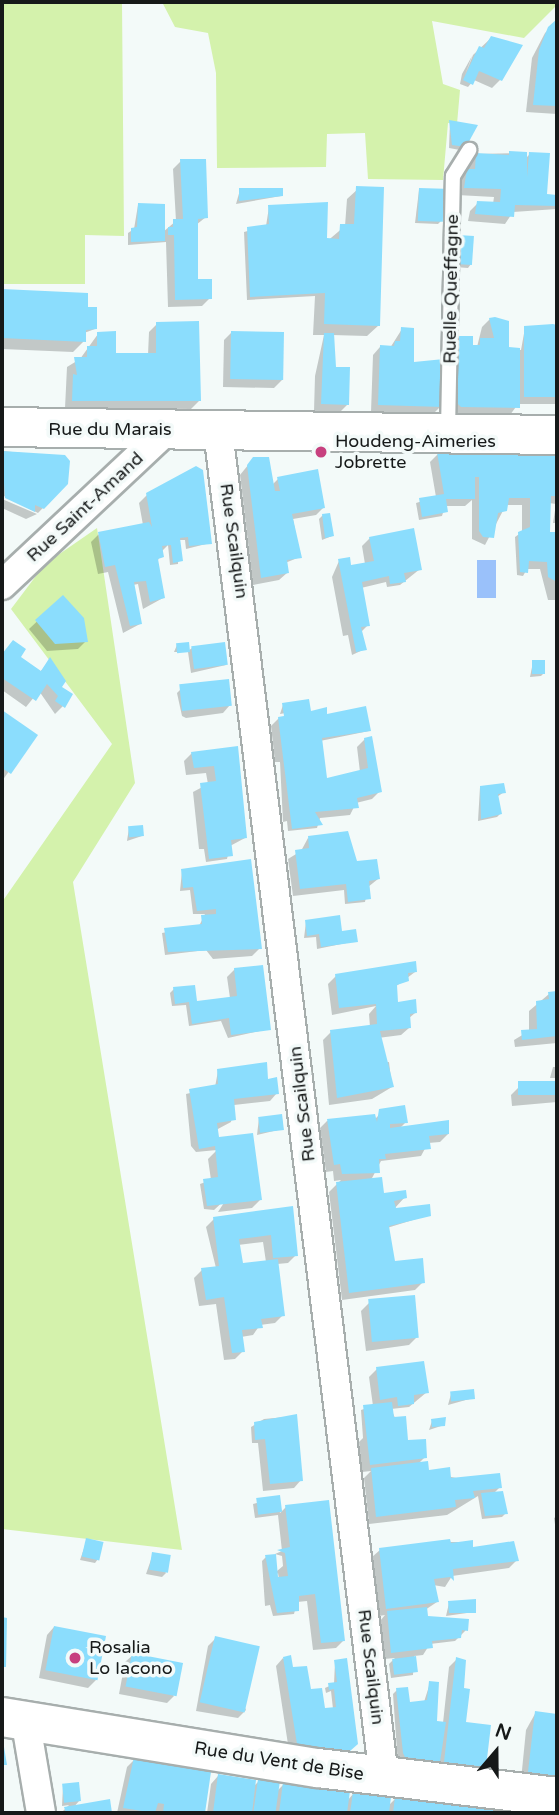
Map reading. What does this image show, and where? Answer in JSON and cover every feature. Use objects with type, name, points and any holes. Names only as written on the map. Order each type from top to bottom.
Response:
[{"type":"street","name":"Rue du Marais","points":[[2,427],[557,435]]},
{"type":"street","name":"Rue Saint-Amand","points":[[2,585],[168,429]]},
{"type":"street","name":"Rue Scailquin","points":[[218,431],[384,1777]]},
{"type":"street","name":"Rue du Vent de Bise","points":[[13,1718],[384,1777],[557,1797]]},
{"type":"street","points":[[13,1718],[41,1813]]},
{"type":"lane","name":"Ruelle Queffagne","points":[[448,433],[453,176],[469,150]]},
{"type":"green space","points":[[2,2],[122,2],[124,236],[85,235],[85,284],[2,284]]},
{"type":"green space","points":[[162,2],[557,2],[557,5],[524,38],[432,21],[443,84],[460,90],[457,124],[448,123],[443,180],[368,179],[365,133],[327,134],[326,167],[217,168],[216,73],[208,33],[175,27]]},
{"type":"green space","points":[[97,528],[135,783],[73,882],[182,1550],[2,1529],[2,902],[112,744],[11,609],[45,564]]},
{"type":"water","points":[[477,560],[496,560],[496,598],[477,598]]},
{"type":"building","points":[[557,19],[557,106],[533,105],[539,50],[548,27]]},
{"type":"building","points":[[491,36],[523,45],[502,81],[479,71],[473,85],[463,80],[479,46],[484,48]]},
{"type":"building","points":[[449,120],[478,125],[466,147],[452,145]]},
{"type":"building","points":[[509,151],[527,152],[527,177],[529,152],[550,153],[547,194],[557,195],[557,206],[515,205],[514,217],[475,214],[477,201],[500,202],[501,189],[464,188],[467,169],[475,169],[476,153],[509,155]]},
{"type":"building","points":[[180,159],[206,159],[208,218],[198,219],[198,279],[212,279],[212,299],[175,300],[174,235],[168,235],[168,227],[173,227],[173,219],[183,219]]},
{"type":"building","points":[[356,186],[384,187],[380,326],[324,324],[325,293],[250,297],[247,227],[269,224],[268,205],[328,202],[327,238],[339,239],[340,224],[354,224]]},
{"type":"building","points":[[239,188],[283,188],[283,196],[239,201]]},
{"type":"building","points":[[419,188],[444,189],[443,222],[418,221]]},
{"type":"building","points":[[138,203],[165,204],[165,241],[131,242],[131,228],[137,227]]},
{"type":"building","points":[[458,235],[474,236],[472,265],[456,264]]},
{"type":"building","points":[[2,289],[88,293],[88,307],[97,307],[97,329],[86,330],[86,342],[2,338]]},
{"type":"building","points":[[489,318],[509,321],[509,347],[520,348],[520,408],[461,407],[456,402],[456,336],[473,336],[473,345],[480,345],[480,338],[494,338]]},
{"type":"building","points":[[199,321],[201,401],[72,401],[73,374],[77,375],[74,357],[87,357],[87,346],[97,346],[97,332],[116,331],[116,353],[156,353],[156,322]]},
{"type":"building","points":[[557,325],[557,397],[524,397],[524,326]]},
{"type":"building","points":[[401,327],[414,328],[414,362],[444,359],[443,407],[378,405],[380,345],[394,346],[395,341],[400,341]]},
{"type":"building","points":[[231,331],[284,332],[283,380],[230,379]]},
{"type":"building","points":[[324,333],[334,333],[336,367],[350,367],[349,405],[321,404]]},
{"type":"building","points":[[2,451],[65,455],[70,461],[68,484],[44,509],[35,505],[35,512],[5,498]]},
{"type":"building","points":[[437,452],[557,455],[557,496],[551,496],[550,532],[557,532],[557,582],[548,577],[547,562],[529,561],[528,573],[520,572],[518,532],[530,527],[530,498],[509,498],[507,511],[498,513],[494,538],[483,537],[479,531],[479,477],[475,477],[475,499],[446,499],[448,512],[422,517],[419,498],[444,494]]},
{"type":"building","points":[[253,457],[269,457],[275,491],[280,491],[277,477],[318,469],[325,508],[292,514],[302,558],[287,560],[289,573],[261,578],[247,465]]},
{"type":"building","points":[[196,466],[203,470],[212,544],[189,546],[188,537],[180,538],[183,561],[173,563],[171,545],[162,546],[164,557],[158,559],[165,598],[150,602],[146,581],[134,582],[142,624],[130,626],[115,565],[105,567],[98,532],[149,522],[152,527],[146,493]]},
{"type":"building","points":[[330,513],[334,536],[325,538],[322,514]]},
{"type":"building","points":[[414,528],[422,570],[404,573],[406,582],[390,584],[389,576],[362,582],[370,626],[361,627],[367,650],[356,652],[338,559],[350,557],[351,565],[374,561],[369,537]]},
{"type":"building","points":[[63,595],[84,618],[88,642],[55,644],[35,620]]},
{"type":"building","points":[[13,640],[26,649],[21,657],[41,671],[50,657],[66,681],[62,687],[73,694],[65,708],[55,701],[58,696],[47,684],[36,701],[2,678],[2,654]]},
{"type":"building","points":[[189,642],[190,652],[177,653],[176,643]]},
{"type":"building","points":[[225,642],[228,665],[194,669],[191,646]]},
{"type":"building","points":[[532,660],[545,660],[545,674],[532,674]]},
{"type":"building","points":[[229,679],[232,706],[182,711],[179,684]]},
{"type":"building","points":[[309,699],[311,711],[327,707],[327,714],[366,706],[371,731],[322,738],[327,778],[368,768],[364,738],[372,736],[382,792],[357,798],[359,808],[315,812],[323,825],[292,829],[278,717],[284,716],[282,703]]},
{"type":"building","points":[[2,710],[38,735],[11,774],[2,768]]},
{"type":"building","points":[[238,746],[247,838],[231,840],[233,856],[209,859],[200,783],[216,781],[214,766],[194,768],[191,752]]},
{"type":"building","points":[[504,783],[506,793],[498,794],[502,814],[481,819],[480,786]]},
{"type":"building","points":[[143,825],[144,836],[129,837],[128,826]]},
{"type":"building","points":[[348,831],[357,861],[377,859],[380,879],[369,881],[371,899],[348,902],[346,884],[300,889],[295,850],[309,848],[308,836]]},
{"type":"building","points":[[251,859],[262,949],[168,952],[164,928],[202,924],[201,915],[216,914],[216,909],[197,911],[193,887],[183,888],[181,869]]},
{"type":"building","points":[[340,915],[342,931],[356,929],[358,942],[321,947],[319,934],[307,936],[305,920]]},
{"type":"building","points":[[416,961],[417,972],[408,973],[409,981],[397,985],[398,1002],[416,999],[417,1013],[410,1014],[411,1028],[380,1031],[394,1087],[337,1098],[330,1030],[377,1024],[376,1004],[339,1008],[335,974]]},
{"type":"building","points":[[263,965],[271,1030],[231,1035],[229,1018],[192,1024],[189,1002],[175,1004],[173,987],[195,985],[197,1001],[237,996],[234,968]]},
{"type":"building","points":[[557,991],[557,1036],[522,1040],[521,1030],[537,1029],[536,1001],[549,999],[548,992]]},
{"type":"building","points":[[267,1062],[268,1079],[277,1077],[279,1094],[234,1099],[236,1120],[217,1123],[219,1137],[253,1133],[262,1200],[207,1206],[203,1179],[218,1177],[215,1146],[199,1149],[189,1089],[218,1084],[217,1069]]},
{"type":"building","points":[[518,1081],[557,1081],[557,1095],[518,1095]]},
{"type":"building","points":[[405,1105],[408,1123],[390,1124],[390,1128],[449,1120],[449,1134],[429,1136],[431,1149],[385,1154],[386,1159],[379,1159],[380,1173],[342,1174],[340,1164],[334,1165],[327,1119],[375,1114],[377,1122],[379,1109]]},
{"type":"building","points":[[282,1114],[284,1130],[260,1133],[258,1117]]},
{"type":"building","points":[[382,1177],[384,1193],[406,1190],[407,1198],[394,1201],[396,1208],[430,1204],[431,1216],[389,1226],[395,1261],[423,1258],[425,1283],[349,1293],[336,1182]]},
{"type":"building","points":[[293,1206],[298,1256],[273,1258],[271,1235],[239,1239],[243,1263],[278,1259],[285,1316],[261,1319],[263,1328],[242,1330],[245,1352],[232,1353],[224,1297],[206,1300],[201,1268],[219,1266],[213,1217]]},
{"type":"building","points":[[415,1295],[419,1338],[372,1342],[368,1299]]},
{"type":"building","points":[[424,1361],[429,1393],[414,1395],[414,1404],[398,1406],[397,1397],[380,1400],[376,1367]]},
{"type":"building","points":[[474,1389],[475,1399],[451,1401],[450,1392]]},
{"type":"building","points":[[392,1402],[394,1417],[406,1416],[408,1440],[426,1439],[427,1458],[370,1465],[363,1405]]},
{"type":"building","points":[[297,1414],[303,1481],[270,1484],[265,1439],[255,1440],[254,1422]]},
{"type":"building","points":[[446,1417],[445,1426],[432,1427],[431,1419]]},
{"type":"building","points":[[428,1461],[429,1470],[450,1467],[451,1478],[500,1473],[502,1488],[473,1491],[475,1498],[455,1500],[456,1507],[376,1517],[371,1468]]},
{"type":"building","points":[[503,1491],[508,1514],[485,1516],[481,1493]]},
{"type":"building","points":[[280,1495],[282,1512],[258,1515],[256,1498]]},
{"type":"building","points":[[329,1500],[345,1641],[321,1643],[315,1594],[299,1596],[299,1611],[277,1613],[265,1555],[276,1554],[278,1577],[288,1576],[285,1553],[277,1550],[290,1547],[285,1505]]},
{"type":"building","points":[[86,1538],[104,1542],[99,1561],[82,1557]]},
{"type":"building","points":[[450,1539],[451,1543],[473,1540],[473,1547],[514,1541],[519,1561],[453,1569],[454,1581],[450,1577],[434,1579],[439,1602],[386,1609],[379,1548]]},
{"type":"building","points":[[152,1552],[171,1555],[168,1573],[149,1570]]},
{"type":"building","points":[[476,1599],[476,1613],[449,1613],[448,1601]]},
{"type":"building","points":[[427,1607],[428,1616],[469,1619],[468,1631],[462,1630],[461,1638],[432,1641],[433,1648],[391,1653],[387,1611]]},
{"type":"building","points":[[2,1617],[7,1618],[6,1667],[2,1667]]},
{"type":"building","points":[[54,1626],[106,1636],[97,1680],[45,1670]]},
{"type":"building","points":[[215,1636],[260,1646],[245,1713],[200,1702]]},
{"type":"building","points":[[132,1653],[183,1663],[177,1696],[126,1686]]},
{"type":"building","points":[[291,1655],[293,1667],[307,1666],[311,1689],[322,1688],[325,1708],[336,1707],[334,1689],[329,1690],[328,1683],[337,1682],[334,1660],[347,1658],[358,1744],[350,1751],[297,1744],[283,1657]]},
{"type":"building","points":[[416,1656],[418,1672],[394,1675],[392,1659]]},
{"type":"building","points":[[456,1657],[466,1660],[464,1688],[470,1689],[466,1722],[491,1725],[486,1767],[444,1762]]},
{"type":"building","points":[[429,1681],[439,1682],[437,1721],[446,1722],[440,1762],[405,1757],[403,1753],[396,1688],[408,1687],[410,1702],[427,1700]]},
{"type":"building","points":[[535,1711],[557,1714],[557,1776],[528,1772]]},
{"type":"building","points":[[3,1741],[7,1765],[2,1765]]},
{"type":"building","points":[[134,1757],[211,1772],[205,1813],[163,1813],[164,1804],[158,1803],[155,1813],[123,1808]]},
{"type":"building","points":[[218,1774],[256,1780],[252,1813],[213,1813]]},
{"type":"building","points":[[258,1779],[280,1782],[275,1813],[253,1813]]},
{"type":"building","points":[[79,1782],[81,1801],[64,1803],[62,1784]]},
{"type":"building","points":[[283,1782],[350,1791],[347,1813],[279,1813]]},
{"type":"building","points":[[353,1792],[391,1797],[389,1813],[350,1813]]},
{"type":"building","points":[[395,1797],[467,1805],[509,1813],[393,1813]]},
{"type":"building","points":[[110,1799],[112,1813],[66,1813],[64,1807]]},
{"type":"place","name":"Houdeng-Aimeries Jobrette","points":[[321,452]]},
{"type":"place","name":"Rosalia Lo Iacono","points":[[75,1658]]}]
